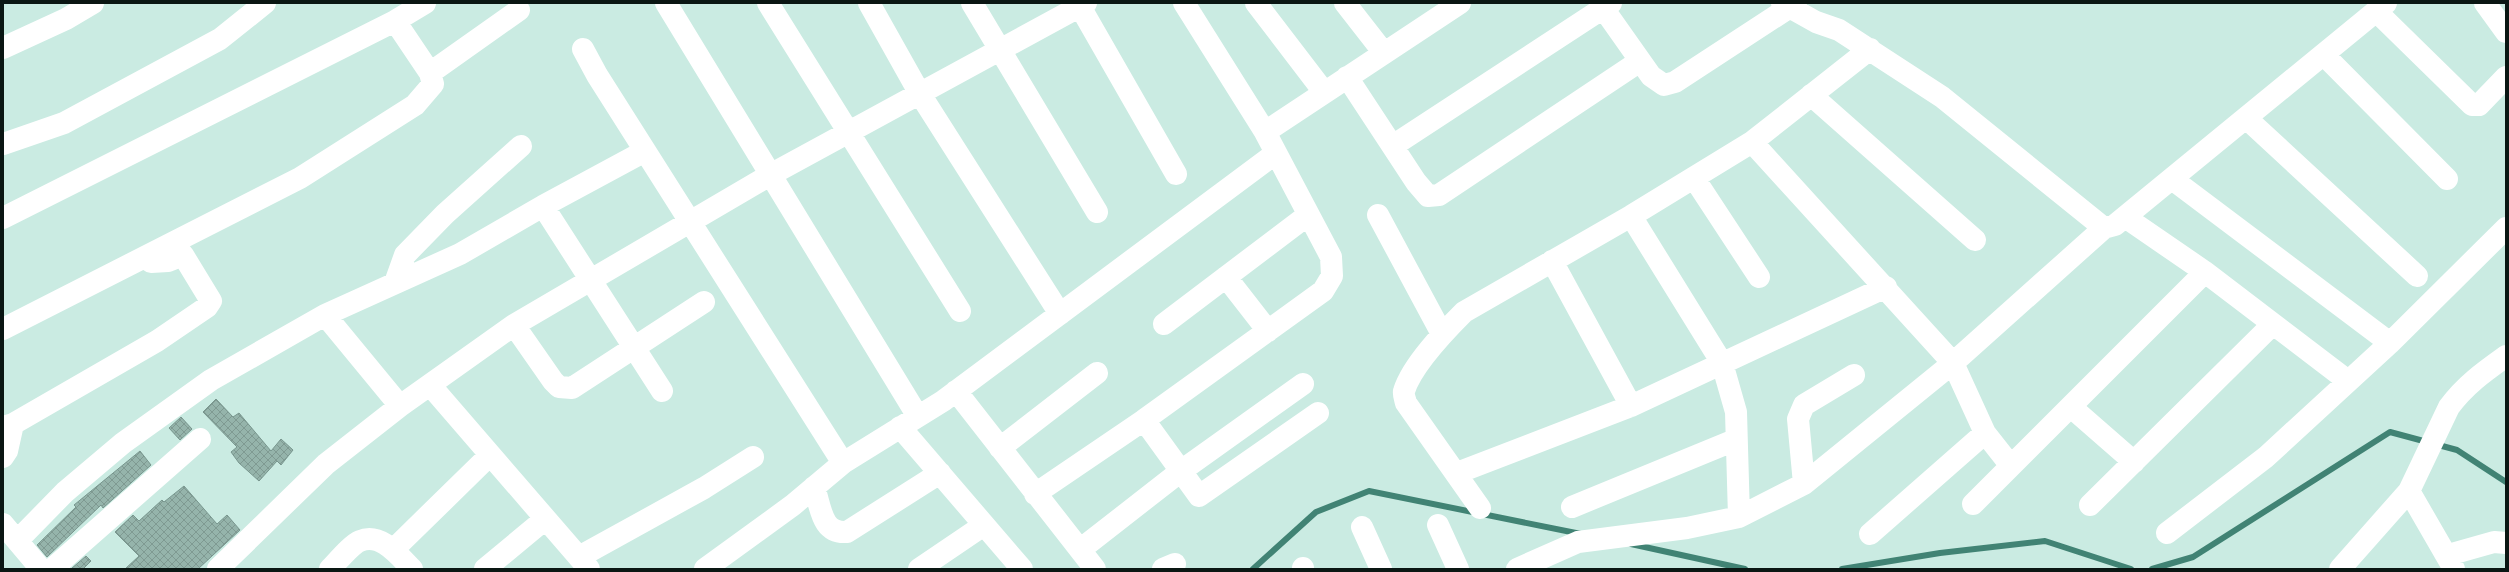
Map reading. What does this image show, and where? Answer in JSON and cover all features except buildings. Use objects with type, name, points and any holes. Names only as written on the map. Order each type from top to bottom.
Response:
[{"type":"street","points":[[3,48],[66,19],[93,3]]},
{"type":"street","points":[[3,144],[71,120],[220,39],[265,3]]},
{"type":"street","points":[[3,218],[395,21],[425,3]]},
{"type":"street","points":[[666,3],[770,175],[940,473],[1022,569]]},
{"type":"street","points":[[768,3],[848,134],[960,311]]},
{"type":"street","points":[[869,3],[920,94],[1060,314]]},
{"type":"street","points":[[972,3],[999,51],[1097,212]]},
{"type":"street","points":[[1035,494],[1144,420],[1323,291],[1332,276],[1331,257],[1265,132],[1184,3]]},
{"type":"street","points":[[1256,3],[1324,92]]},
{"type":"street","points":[[1345,3],[1384,53]]},
{"type":"street","points":[[1265,132],[1460,3]]},
{"type":"street","points":[[2485,3],[2506,32]]},
{"type":"street","points":[[218,569],[326,464],[400,406],[514,325],[770,175],[999,51],[1081,4],[1176,174]]},
{"type":"street","points":[[1394,145],[1607,6],[1640,61],[1651,76],[1664,85],[1674,82],[1789,4],[1816,22],[1839,30],[1942,97],[2104,228]]},
{"type":"street","points":[[1517,569],[1578,542],[1687,528],[1739,517],[1804,484],[1953,363],[2104,228],[2115,225],[2382,7],[2472,105],[2479,105],[2506,77]]},
{"type":"street","points":[[430,73],[519,10]]},
{"type":"street","points":[[3,329],[300,178],[415,105],[428,92],[433,84],[430,73],[395,21]]},
{"type":"street","points":[[583,49],[690,223],[843,463]]},
{"type":"street","points":[[1480,508],[1457,473],[1406,403],[1404,392],[1412,377],[1442,334],[1464,312],[1631,216],[1752,142],[1870,49]]},
{"type":"street","points":[[2324,55],[2447,179]]},
{"type":"street","points":[[1347,77],[1394,145],[1416,182],[1428,196],[1440,195],[1640,61]]},
{"type":"street","points":[[1811,95],[1975,240]]},
{"type":"street","points":[[2246,118],[2417,276]]},
{"type":"street","points":[[1752,142],[1886,287],[1953,363],[1985,433],[2011,466]]},
{"type":"street","points":[[395,283],[405,255],[446,214],[521,146]]},
{"type":"street","points":[[18,540],[66,492],[123,443],[211,380],[325,315],[460,254],[543,206],[645,151]]},
{"type":"street","points":[[705,569],[814,487],[843,463],[956,391],[1276,153]]},
{"type":"street","points":[[1694,178],[1759,277]]},
{"type":"street","points":[[2172,179],[2390,342]]},
{"type":"street","points":[[543,206],[589,281],[662,391]]},
{"type":"street","points":[[1164,324],[1308,215]]},
{"type":"street","points":[[1378,215],[1442,334]]},
{"type":"street","points":[[1631,216],[1722,363],[1736,412],[1735,440],[1739,517]]},
{"type":"street","points":[[2125,217],[2205,272],[2348,381]]},
{"type":"street","points":[[2167,533],[2266,457],[2390,342],[2506,228]]},
{"type":"street","points":[[3,457],[7,452],[8,425],[157,341],[207,307],[211,301],[184,256],[157,262],[148,262],[141,259]]},
{"type":"street","points":[[1552,261],[1631,406]]},
{"type":"street","points":[[1973,504],[2205,272]]},
{"type":"street","points":[[1226,277],[1268,331]]},
{"type":"street","points":[[1457,473],[1631,406],[1886,287]]},
{"type":"street","points":[[514,325],[559,387],[572,388],[704,302]]},
{"type":"street","points":[[325,315],[400,406]]},
{"type":"street","points":[[2090,505],[2273,324]]},
{"type":"street","points":[[2343,568],[2409,491],[2449,407],[2458,395],[2472,381],[2506,356]]},
{"type":"street","points":[[1000,448],[1097,373]]},
{"type":"street","points":[[1804,484],[1798,419],[1804,405],[1854,375]]},
{"type":"street","points":[[1081,549],[1181,471],[1303,384]]},
{"type":"street","points":[[430,385],[544,520],[584,563],[753,457]]},
{"type":"street","points":[[956,391],[1035,494],[1081,549],[1095,569]]},
{"type":"street","points":[[2071,406],[2134,462]]},
{"type":"street","points":[[1144,420],[1199,496],[1318,413]]},
{"type":"street","points":[[1870,534],[1985,433]]},
{"type":"street","points":[[52,569],[200,439]]},
{"type":"street","points":[[1572,507],[1735,440]]},
{"type":"street","points":[[393,550],[489,456]]},
{"type":"street","points":[[814,487],[827,526],[836,533],[847,532],[940,473]]},
{"type":"street","points":[[2409,491],[2451,562],[2494,542],[2506,543]]},
{"type":"street","points":[[485,569],[544,520]]},
{"type":"street","points":[[3,524],[41,569]]},
{"type":"street","points":[[919,569],[984,525]]},
{"type":"street","points":[[1438,525],[1458,569]]},
{"type":"street","points":[[1362,527],[1381,569]]},
{"type":"street","points":[[330,569],[359,541],[373,539],[393,550],[412,569]]},
{"type":"waterway","points":[[2152,569],[2193,557],[2390,432],[2457,450],[2506,482]]},
{"type":"waterway","points":[[1253,569],[1316,512],[1369,491],[1581,534]]},
{"type":"waterway","points":[[1842,569],[1940,553],[2045,541],[2131,569]]},
{"type":"waterway","points":[[1631,544],[1745,569]]}]
